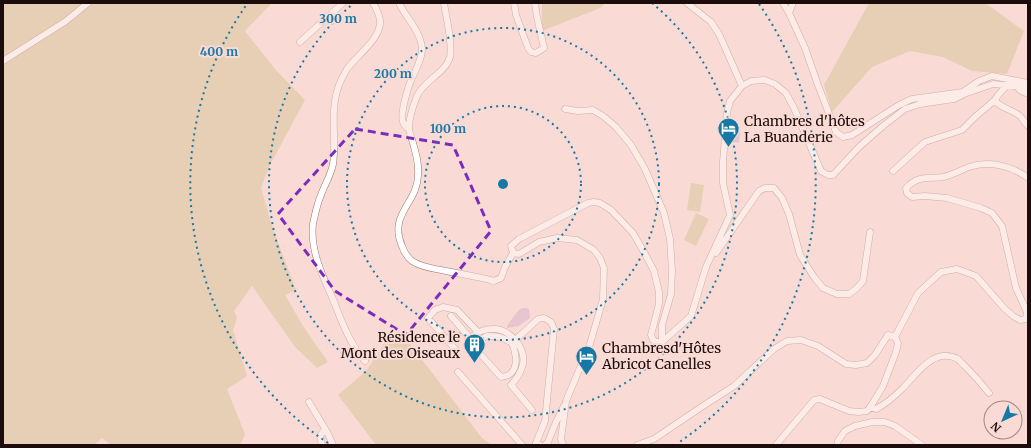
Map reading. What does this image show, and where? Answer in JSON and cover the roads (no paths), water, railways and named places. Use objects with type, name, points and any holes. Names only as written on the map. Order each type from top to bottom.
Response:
[{"type":"street","points":[[3,61],[66,21],[88,3]]},
{"type":"street","points":[[300,42],[343,3]]},
{"type":"street","points":[[365,361],[355,349],[343,325],[319,265],[314,247],[313,226],[321,194],[328,180],[333,164],[333,113],[334,100],[339,85],[347,69],[375,38],[379,30],[379,15],[373,3]]},
{"type":"street","points":[[399,3],[420,38],[422,48],[422,57],[412,78],[404,102],[402,121],[405,127],[409,129]]},
{"type":"street","points":[[444,3],[450,41],[450,56],[443,69],[428,82],[418,94],[411,113],[409,129],[418,161],[418,178],[415,191],[398,223],[399,240],[405,253],[412,261],[425,267],[494,281],[501,278],[505,267],[514,253]]},
{"type":"street","points":[[514,3],[516,15],[528,48],[531,52],[536,53],[544,48],[535,3]]},
{"type":"street","points":[[687,3],[711,22],[719,34],[742,86]]},
{"type":"street","points":[[783,3],[805,48],[836,132],[843,137],[852,135],[899,105],[912,99],[963,93],[993,84],[1007,85],[1015,83],[1028,83]]},
{"type":"street","points":[[789,13],[793,3]]},
{"type":"street","points":[[514,253],[511,246],[519,239],[588,203],[600,203],[605,206],[611,210],[633,233],[654,272],[659,292],[659,304],[651,335],[653,340],[656,342],[662,342],[691,316],[706,267],[730,215],[723,183],[723,162],[730,101],[742,86],[751,81],[765,80],[775,84],[786,94],[794,108],[822,171],[828,175],[833,175],[859,147],[882,126],[905,109],[920,104],[954,99],[979,81],[992,76],[1028,88]]},
{"type":"street","points":[[1015,83],[1020,90],[1028,94]]},
{"type":"street","points":[[893,171],[925,142],[962,130],[975,116],[995,100],[998,94],[1004,90],[1007,85]]},
{"type":"street","points":[[995,100],[998,105],[1011,110],[1021,117],[1028,126]]},
{"type":"street","points":[[565,109],[578,111],[593,110],[616,127],[631,145],[645,169],[664,213],[670,239],[672,271],[671,294],[662,325],[662,342]]},
{"type":"street","points":[[895,337],[918,293],[941,272],[957,269],[976,276],[1013,316],[1020,320],[1027,319],[1027,312],[1016,288],[1002,226],[992,213],[948,198],[925,196],[912,197],[907,193],[906,188],[910,183],[920,178],[944,177],[971,166],[988,164],[1003,165],[1020,172],[1028,178]]},
{"type":"street","points":[[706,267],[759,192],[765,188],[774,188],[782,198],[789,214],[800,255],[814,277],[823,288],[837,294],[849,294],[863,281],[870,232]]},
{"type":"street","points":[[514,253],[520,254],[540,242],[558,238],[577,240],[594,250],[600,258],[604,268],[603,299],[592,338],[547,444]]},
{"type":"street","points":[[456,350],[428,318],[435,310],[443,307],[457,310],[478,332]]},
{"type":"street","points":[[451,316],[470,338],[478,332],[491,328],[506,332],[514,341],[521,350],[524,359],[519,375],[511,385],[532,410]]},
{"type":"street","points":[[514,341],[538,319],[544,318],[551,322],[554,329],[545,421],[536,443],[540,445]]},
{"type":"street","points":[[637,445],[654,439],[734,386],[774,349],[787,341],[801,340],[818,346],[846,364],[856,365],[867,364],[875,355],[888,335],[895,337],[898,342],[896,352],[882,386],[867,411],[849,411],[820,399],[814,400],[776,445]]},
{"type":"street","points":[[486,336],[502,337],[514,341],[516,364],[511,374],[507,377],[501,377],[475,348],[477,343],[486,336]]},
{"type":"street","points":[[870,407],[876,409],[881,406],[932,359],[944,355],[958,359],[989,393]]},
{"type":"street","points":[[458,372],[522,445]]},
{"type":"street","points":[[562,445],[561,439],[566,401]]},
{"type":"street","points":[[309,402],[333,445]]},
{"type":"street","points":[[837,445],[845,431],[855,426],[872,422],[885,422],[895,426],[922,445]]},
{"type":"street","points":[[322,445],[320,436],[323,432],[327,432]]},
{"type":"place","name":"Chambres d'hôtes La Buanderie","points":[[729,148]]},
{"type":"place","name":"Résidence le Mont des Oiseaux","points":[[475,364]]},
{"type":"place","name":"Chambresd'Hôtes Abricot Canelles","points":[[586,376]]}]
